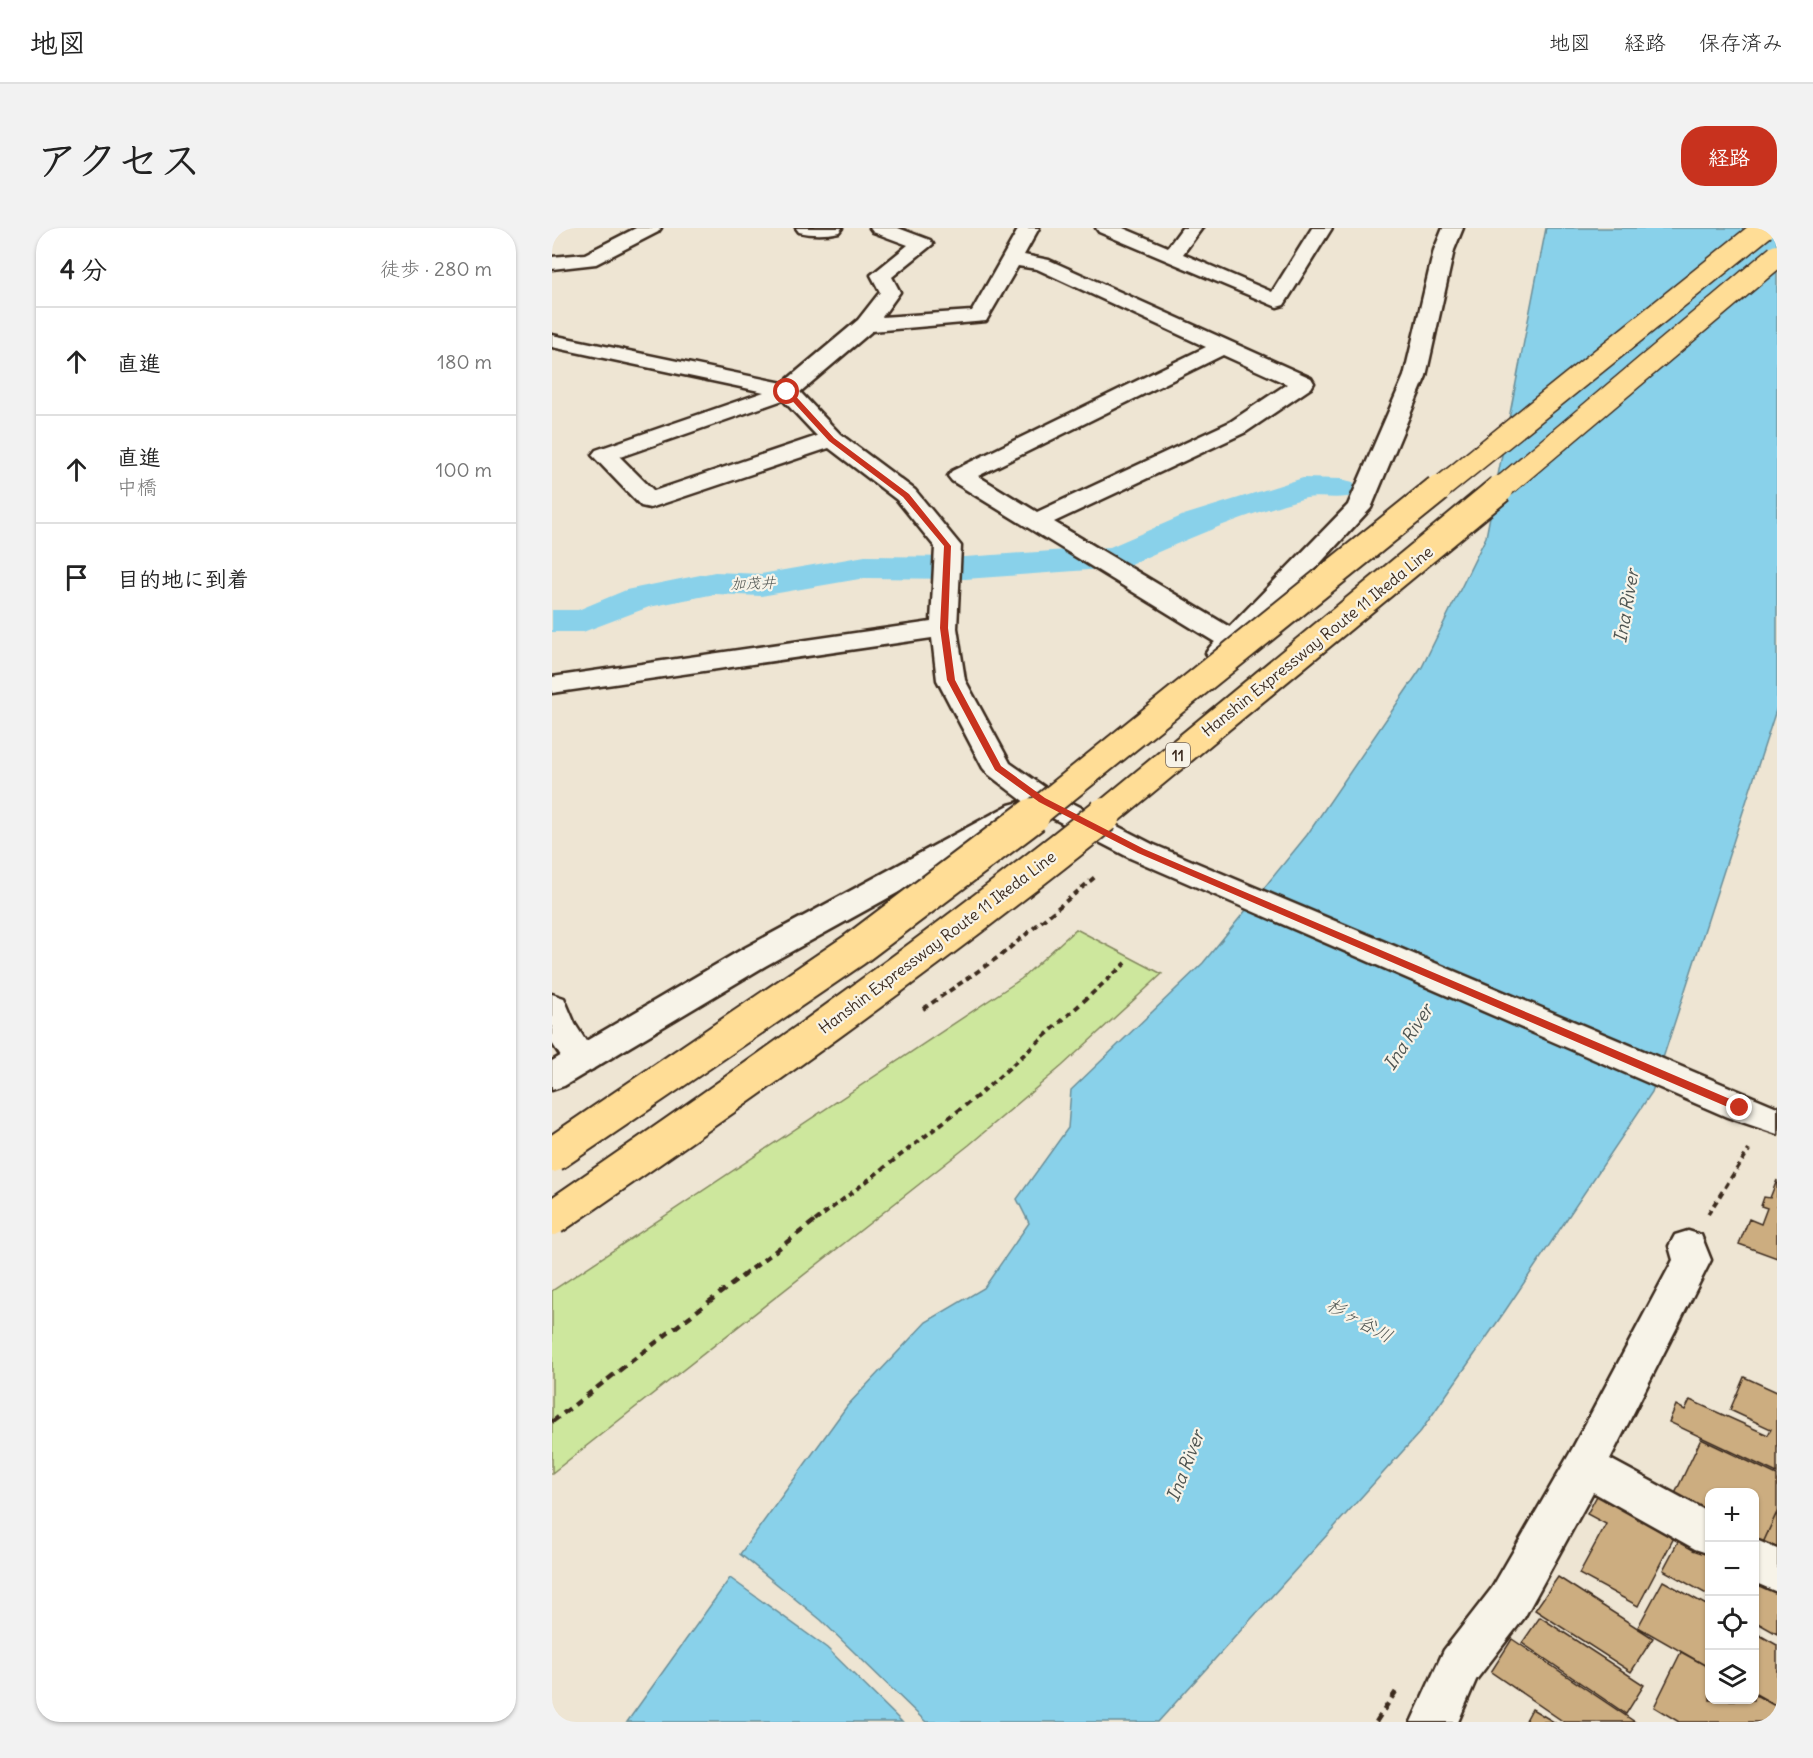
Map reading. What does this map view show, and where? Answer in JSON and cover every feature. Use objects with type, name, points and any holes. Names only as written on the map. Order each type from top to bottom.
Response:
[{"type":"highway","points":[[552,1155],[854,950],[1024,822],[1764,228]]},
{"type":"highway","name":"Hanshin Expressway Route 11 Ikeda Line","points":[[552,1218],[891,979],[1068,844],[1332,630],[1777,256]]},
{"type":"street","points":[[552,263],[589,260],[651,228]]},
{"type":"street","points":[[806,228],[831,228]]},
{"type":"street","points":[[832,440],[650,501],[604,455],[787,392],[866,325],[890,292],[881,275],[923,244],[880,228]]},
{"type":"street","points":[[866,325],[979,317],[1029,228]]},
{"type":"street","points":[[1106,228],[1277,301],[1322,228]]},
{"type":"street","points":[[1172,256],[1192,228]]},
{"type":"street","points":[[552,1077],[753,958],[1042,800],[1233,642],[1359,508],[1415,375],[1444,250],[1454,228]]},
{"type":"street","points":[[1012,259],[1042,264],[1304,383],[1238,427],[1035,522]]},
{"type":"street","points":[[552,341],[753,382],[787,392],[832,440],[906,495],[948,546],[944,628],[951,680],[998,768],[1042,800],[1141,851],[1740,1108],[1777,1121]]},
{"type":"street","points":[[1224,346],[960,476],[1233,642]]},
{"type":"street","points":[[552,686],[944,628]]},
{"type":"street","points":[[552,1006],[559,1027],[581,1059]]},
{"type":"street","points":[[1434,1722],[1460,1665],[1508,1603],[1585,1466],[1692,1260],[1688,1246]]},
{"type":"street","points":[[1585,1466],[1705,1531]]},
{"type":"street","points":[[1759,1561],[1777,1572]]},
{"type":"path","points":[[552,1422],[980,1094],[1126,963]]},
{"type":"green space","points":[[1076,929],[1162,974],[1062,1066],[969,1145],[552,1473],[552,1291],[1021,979]]},
{"type":"water","points":[[1546,228],[1777,228],[1777,707],[1652,1092],[1505,1311],[1421,1431],[1158,1722],[926,1722],[821,1620],[740,1554],[847,1406],[926,1322],[984,1288],[1029,1223],[1017,1199],[1068,1128],[1071,1090],[1203,963],[1307,835],[1422,667],[1486,537]]},
{"type":"water","points":[[730,1578],[827,1648],[902,1722],[627,1722]]},
{"type":"building","points":[[1777,1180],[1777,1258],[1739,1244],[1749,1219],[1761,1224],[1767,1208],[1761,1206],[1764,1197],[1770,1198]]},
{"type":"building","points":[[1744,1377],[1777,1392],[1777,1473],[1669,1422],[1676,1405],[1685,1410],[1690,1400],[1768,1435],[1771,1429],[1730,1410]]},
{"type":"building","points":[[1701,1439],[1777,1475],[1777,1512],[1763,1543],[1759,1541],[1759,1488],[1705,1488],[1705,1514],[1673,1498]]},
{"type":"building","points":[[1598,1494],[1679,1528],[1638,1606],[1579,1574],[1606,1524],[1587,1514]]},
{"type":"building","points":[[1777,1512],[1777,1550],[1763,1543]]},
{"type":"building","points":[[1681,1536],[1705,1548],[1705,1593],[1663,1570]]},
{"type":"building","points":[[1558,1577],[1653,1638],[1631,1672],[1535,1610]]},
{"type":"building","points":[[1759,1580],[1777,1589],[1777,1634],[1759,1624]]},
{"type":"building","points":[[1663,1581],[1705,1604],[1705,1665],[1638,1627]]},
{"type":"building","points":[[1540,1617],[1644,1685],[1626,1714],[1522,1643]]},
{"type":"building","points":[[1759,1635],[1777,1645],[1777,1706],[1759,1696]]},
{"type":"building","points":[[1512,1639],[1635,1722],[1564,1722],[1491,1672]]},
{"type":"building","points":[[1681,1652],[1705,1665],[1705,1704],[1759,1704],[1759,1697],[1777,1707],[1777,1722],[1679,1722],[1654,1707]]},
{"type":"building","points":[[1532,1709],[1554,1722],[1525,1722]]},
{"type":"waterway","name":"加茂井","points":[[552,621],[583,621],[639,598],[715,583],[761,585],[865,567],[965,568],[1116,557],[1196,522],[1303,488],[1341,489]]},
{"type":"route","points":[[787,392],[832,440],[906,495],[948,546],[944,628],[951,680],[998,768],[1042,800],[1141,851],[1740,1108]]},
{"type":"water label","name":"Ina River","points":[[1626,606]]},
{"type":"water label","name":"Ina River","points":[[1408,1037]]},
{"type":"water label","name":"杉ヶ谷川","points":[[1360,1320]]},
{"type":"water label","name":"Ina River","points":[[1185,1466]]}]
